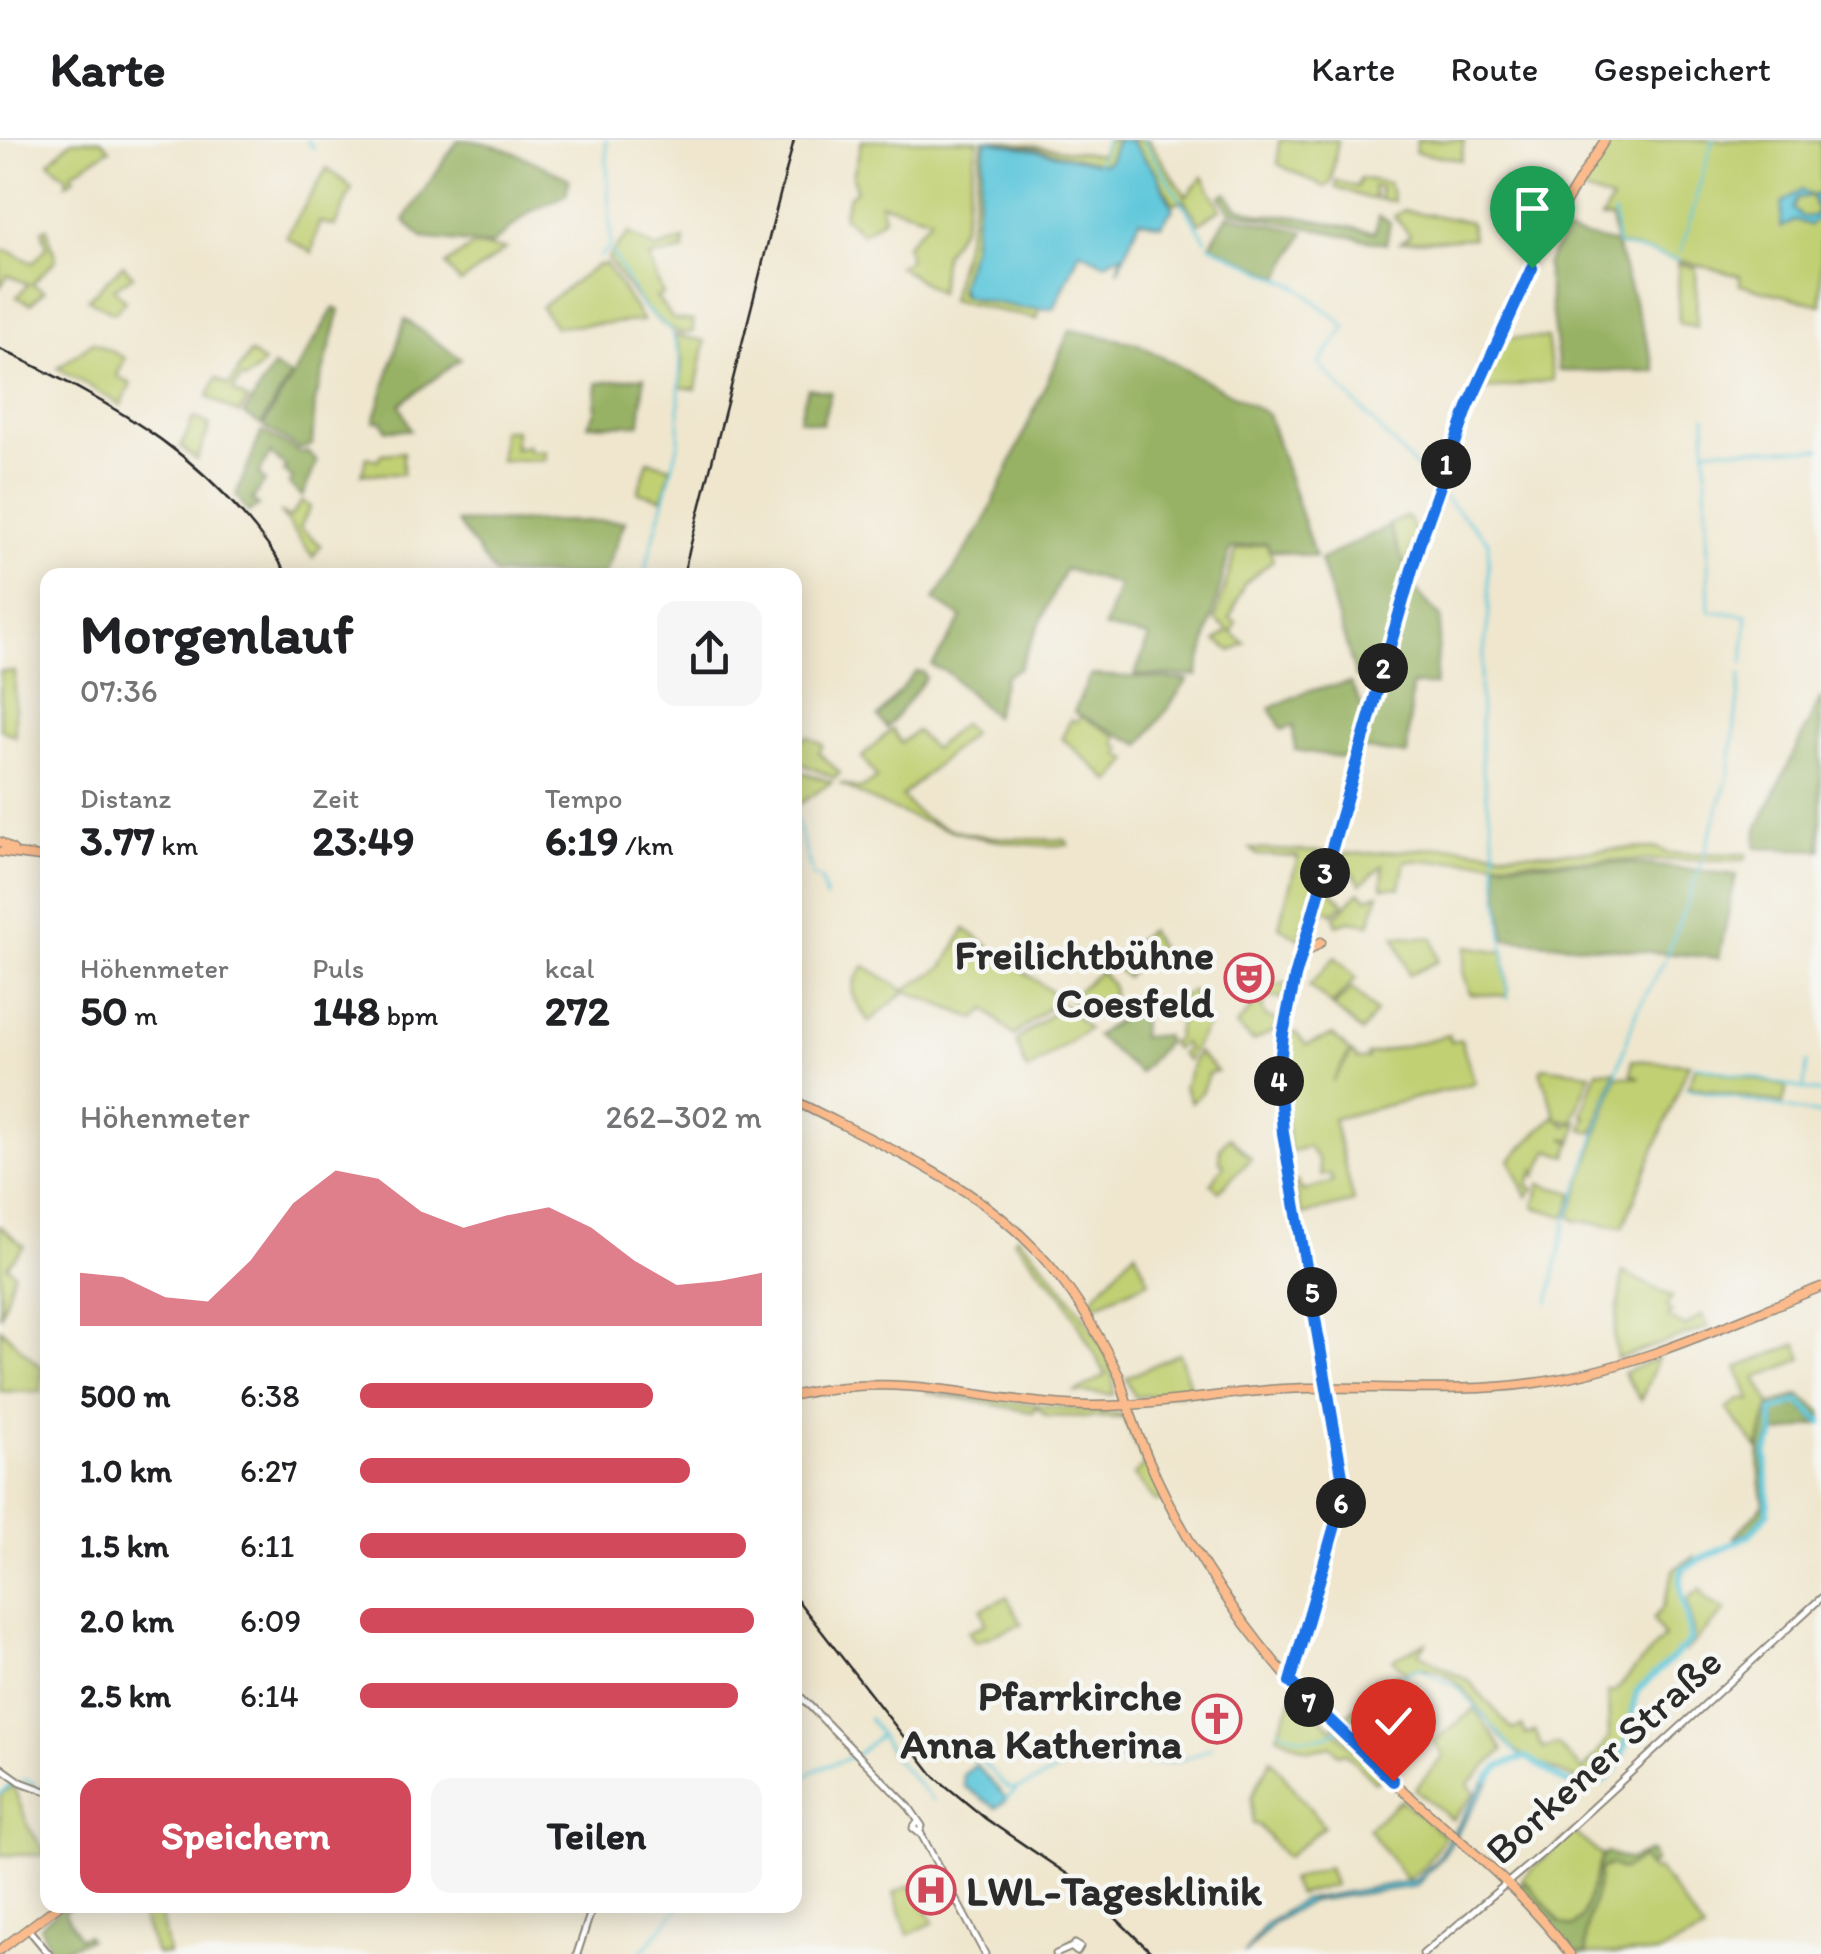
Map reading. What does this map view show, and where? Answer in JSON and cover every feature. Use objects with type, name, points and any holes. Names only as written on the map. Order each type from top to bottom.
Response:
[{"type":"main road","points":[[1328,1387],[1280,1102],[1280,1058],[1301,957],[1405,591],[1450,453],[1512,309],[1605,140]]},
{"type":"main road","points":[[0,842],[18,852]]},
{"type":"main road","points":[[0,852],[40,856]]},
{"type":"main road","points":[[1301,957],[1321,942]]},
{"type":"main road","points":[[802,1105],[943,1176],[1018,1229],[1080,1300],[1119,1375],[1142,1439],[1202,1558],[1290,1682],[1340,1734],[1509,1882],[1570,1954]]},
{"type":"main road","points":[[802,1394],[847,1386],[906,1383],[1058,1404],[1129,1405],[1328,1387],[1464,1390],[1578,1375],[1662,1351],[1821,1287]]},
{"type":"main road","points":[[0,1950],[49,1913]]},
{"type":"street","points":[[1290,1682],[1342,1495],[1328,1387]]},
{"type":"street","name":"Borkener Straße","points":[[1423,1954],[1509,1882],[1821,1598]]},
{"type":"street","points":[[802,1698],[909,1806],[916,1823],[913,1830],[920,1832],[985,1954]]},
{"type":"street","points":[[0,1767],[21,1782],[40,1789]]},
{"type":"street","points":[[576,1954],[590,1913]]},
{"type":"street","points":[[29,1930],[49,1954]]},
{"type":"street","points":[[1056,1954],[1079,1950]]},
{"type":"green space","points":[[72,140],[101,140],[110,149],[72,173],[75,178],[66,184],[67,177],[49,162]]},
{"type":"green space","points":[[458,140],[503,148],[569,179],[566,195],[530,212],[491,245],[422,238],[404,220]]},
{"type":"green space","points":[[862,140],[978,140],[963,225],[944,254],[939,293],[898,266],[909,260],[906,245],[931,218],[880,203],[884,218],[862,234],[843,216],[849,196],[856,190],[853,176]]},
{"type":"green space","points":[[983,140],[972,247],[959,292],[975,300],[1040,308],[1037,319],[950,300],[970,222]]},
{"type":"green space","points":[[1107,140],[1117,140],[1109,161],[1102,164],[1009,142],[1100,155]]},
{"type":"green space","points":[[1130,140],[1148,140],[1186,196],[1203,177],[1221,209],[1199,223],[1184,200],[1173,204],[1157,174]]},
{"type":"green space","points":[[1279,140],[1338,140],[1331,183],[1324,187],[1278,164]]},
{"type":"green space","points":[[1417,140],[1464,140],[1461,160],[1415,152]]},
{"type":"green space","points":[[1611,140],[1617,140],[1618,146],[1623,140],[1821,140],[1821,305],[1740,285],[1740,276],[1616,244],[1611,219],[1601,219],[1612,201],[1581,191]]},
{"type":"green space","points":[[327,168],[352,188],[335,226],[319,222],[312,253],[286,237]]},
{"type":"green space","points":[[1360,178],[1389,183],[1394,201],[1373,199],[1380,199],[1380,187],[1373,187],[1375,196],[1370,199],[1336,188],[1336,181],[1357,187]]},
{"type":"green space","points":[[1226,193],[1237,207],[1262,215],[1289,215],[1375,232],[1378,216],[1390,222],[1386,244],[1229,211],[1220,196]]},
{"type":"green space","points":[[1404,210],[1470,222],[1473,238],[1401,242],[1410,235],[1394,216]]},
{"type":"green space","points":[[1228,215],[1305,232],[1280,277],[1210,245]]},
{"type":"green space","points":[[47,228],[56,260],[32,284],[44,291],[31,304],[17,297],[28,284],[8,275],[0,287],[0,253],[7,250],[33,263],[47,247],[42,230]]},
{"type":"green space","points":[[1565,232],[1616,244],[1656,371],[1559,371],[1546,265]]},
{"type":"green space","points":[[629,233],[656,249],[684,240],[684,251],[649,258],[663,295],[656,297],[673,319],[693,321],[693,332],[669,328],[656,319],[608,258]]},
{"type":"green space","points":[[472,246],[506,249],[460,283],[446,265]]},
{"type":"green space","points":[[1678,263],[1696,268],[1697,327],[1679,323]]},
{"type":"green space","points":[[606,264],[643,321],[555,327],[541,307],[595,267]]},
{"type":"green space","points":[[123,265],[133,276],[114,288],[125,301],[114,313],[88,299]]},
{"type":"green space","points":[[334,308],[340,310],[315,402],[312,445],[300,449],[263,426]]},
{"type":"green space","points":[[405,319],[461,359],[400,404],[411,430],[386,430],[382,421],[374,421]]},
{"type":"green space","points":[[1070,330],[1136,343],[1268,414],[1315,557],[1269,550],[1266,543],[1230,549],[1197,676],[1135,675],[1149,637],[1104,628],[1119,585],[1065,569],[1019,668],[1005,676],[994,717],[947,672],[932,666],[962,618],[934,600],[984,523]]},
{"type":"green space","points":[[675,335],[705,341],[696,389],[680,387],[682,359]]},
{"type":"green space","points":[[1503,338],[1547,338],[1553,380],[1479,391]]},
{"type":"green space","points":[[93,342],[125,358],[117,376],[131,384],[121,405],[58,368]]},
{"type":"green space","points":[[250,353],[264,363],[246,380],[241,378],[233,391],[248,400],[239,414],[208,397],[216,378],[229,386]]},
{"type":"green space","points":[[273,367],[291,376],[261,425],[244,414]]},
{"type":"green space","points":[[644,377],[640,424],[588,425],[595,412],[597,383]]},
{"type":"green space","points":[[808,388],[831,392],[822,424],[799,419]]},
{"type":"green space","points":[[194,417],[210,425],[197,460],[181,447]]},
{"type":"green space","points":[[502,430],[515,430],[515,449],[528,445],[528,451],[545,451],[545,460],[500,461]]},
{"type":"green space","points":[[262,431],[301,453],[307,451],[317,462],[302,497],[289,484],[293,479],[283,471],[286,467],[270,453],[259,475],[265,481],[252,500],[259,506],[248,512],[236,495]]},
{"type":"green space","points":[[403,452],[403,474],[362,474],[366,457],[378,460],[381,454]]},
{"type":"green space","points":[[648,461],[671,467],[663,499],[638,492]]},
{"type":"green space","points":[[302,501],[310,507],[300,528],[321,545],[313,557],[280,512],[289,518]]},
{"type":"green space","points":[[1407,516],[1416,532],[1405,568],[1389,525]]},
{"type":"green space","points":[[625,521],[607,568],[490,568],[457,522]]},
{"type":"green space","points":[[1389,526],[1413,587],[1441,618],[1435,685],[1412,685],[1407,755],[1356,748],[1349,759],[1295,750],[1293,725],[1282,730],[1270,708],[1307,691],[1350,683],[1368,718],[1382,682],[1356,677],[1320,560]]},
{"type":"green space","points":[[1267,543],[1273,560],[1244,584],[1230,619],[1236,622],[1232,633],[1245,643],[1232,651],[1216,641],[1229,631],[1215,620],[1236,550]]},
{"type":"green space","points":[[0,671],[15,672],[15,736],[0,729]]},
{"type":"green space","points":[[916,672],[923,672],[926,678],[887,728],[878,717]]},
{"type":"green space","points":[[1090,675],[1188,680],[1141,745],[1074,712]]},
{"type":"green space","points":[[1821,697],[1821,850],[1756,848],[1757,829]]},
{"type":"green space","points":[[1080,716],[1118,737],[1115,744],[1122,748],[1119,754],[1129,760],[1111,782],[1062,738],[1071,719],[1077,722]]},
{"type":"green space","points":[[962,724],[972,733],[902,796],[916,811],[954,830],[1000,838],[1066,840],[1068,845],[1008,842],[949,830],[893,810],[839,783],[860,789],[877,778],[862,757],[892,729],[901,743],[916,731],[933,749]]},
{"type":"green space","points":[[807,736],[823,745],[819,753],[840,773],[835,778],[802,764],[802,740]]},
{"type":"green space","points":[[802,772],[832,782],[802,802]]},
{"type":"green space","points":[[1456,846],[1507,852],[1658,848],[1668,853],[1747,854],[1745,860],[1405,861],[1400,888],[1382,887],[1383,865],[1361,884],[1349,868],[1331,880],[1330,890],[1344,903],[1333,914],[1320,906],[1335,853]]},
{"type":"green space","points":[[1250,849],[1325,852],[1300,940],[1279,926],[1298,857],[1257,855]]},
{"type":"green space","points":[[1496,862],[1629,863],[1736,875],[1719,958],[1505,939]]},
{"type":"green space","points":[[1359,892],[1367,898],[1379,894],[1370,924],[1349,921],[1337,925],[1335,917]]},
{"type":"green space","points":[[965,929],[1060,998],[1014,1036],[986,1009],[976,1019],[906,991],[869,1022],[853,994],[855,981],[865,966],[904,990],[943,967]]},
{"type":"green space","points":[[1149,930],[1164,957],[1139,962],[1126,977],[1111,963],[1101,973],[1112,985],[1113,995],[1077,1012],[1070,997]]},
{"type":"green space","points":[[1395,936],[1433,938],[1438,961],[1409,975]]},
{"type":"green space","points":[[1467,946],[1504,952],[1508,996],[1470,994],[1463,971]]},
{"type":"green space","points":[[1335,957],[1356,978],[1332,1005],[1309,986]]},
{"type":"green space","points":[[1288,983],[1283,1002],[1280,997],[1267,998],[1262,1008],[1266,1017],[1279,1020],[1277,1029],[1253,1041],[1236,1026],[1272,986]]},
{"type":"green space","points":[[1352,988],[1376,1012],[1362,1032],[1333,1007]]},
{"type":"green space","points":[[1192,991],[1198,998],[1188,1008],[1209,1021],[1187,1061],[1180,1054],[1187,1049],[1183,1043],[1175,1049],[1169,1042],[1176,1040],[1182,1005],[1176,1000]]},
{"type":"green space","points":[[1157,999],[1170,1001],[1166,1009],[1147,1013],[1143,1007],[1136,1011],[1142,1020],[1141,1037],[1165,1035],[1166,1043],[1139,1073],[1096,1036],[1118,1021]]},
{"type":"green space","points":[[1064,1004],[1088,1029],[1027,1071],[1016,1041]]},
{"type":"green space","points":[[1295,1032],[1306,1045],[1333,1035],[1350,1052],[1332,1082],[1352,1052],[1358,1059],[1368,1059],[1367,1055],[1449,1035],[1451,1042],[1461,1040],[1475,1083],[1333,1119],[1354,1202],[1301,1215],[1294,1183],[1298,1181],[1302,1191],[1333,1182],[1330,1174],[1321,1176],[1318,1159],[1308,1147],[1289,1152],[1284,1091],[1287,1038]]},
{"type":"green space","points":[[1197,1052],[1217,1071],[1209,1073],[1201,1093],[1191,1102],[1184,1087]]},
{"type":"green space","points":[[1632,1060],[1689,1064],[1623,1227],[1574,1220],[1570,1215],[1617,1076],[1640,1078],[1631,1074]]},
{"type":"green space","points":[[1696,1066],[1787,1086],[1783,1104],[1688,1086]]},
{"type":"green space","points":[[1543,1067],[1591,1073],[1572,1123],[1557,1119],[1540,1071]]},
{"type":"green space","points":[[1597,1070],[1615,1071],[1594,1133],[1582,1129],[1586,1117],[1582,1115]]},
{"type":"green space","points":[[1554,1116],[1566,1126],[1578,1121],[1573,1140],[1563,1138],[1572,1142],[1567,1156],[1549,1150],[1539,1171],[1534,1169],[1537,1176],[1531,1175],[1528,1187],[1534,1189],[1527,1197],[1510,1160]]},
{"type":"green space","points":[[1229,1137],[1251,1158],[1219,1191],[1211,1184],[1224,1165],[1219,1160],[1220,1148]]},
{"type":"green space","points":[[1540,1184],[1574,1193],[1566,1217],[1534,1207]]},
{"type":"green space","points":[[0,1226],[24,1246],[7,1266],[14,1272],[0,1317]]},
{"type":"green space","points":[[1017,1236],[1063,1288],[1095,1334],[1113,1377],[1113,1395],[1076,1392],[1106,1375],[1064,1297],[1014,1240]]},
{"type":"green space","points":[[1135,1251],[1149,1281],[1090,1308],[1087,1304]]},
{"type":"green space","points":[[1623,1272],[1672,1297],[1666,1307],[1672,1312],[1667,1317],[1685,1327],[1702,1315],[1709,1327],[1617,1359],[1614,1337]]},
{"type":"green space","points":[[0,1328],[40,1366],[40,1392],[0,1391]]},
{"type":"green space","points":[[1797,1344],[1802,1359],[1756,1378],[1770,1403],[1758,1449],[1727,1409],[1741,1399],[1751,1400],[1737,1368]]},
{"type":"green space","points":[[1179,1353],[1192,1392],[1134,1397],[1126,1378]]},
{"type":"green space","points":[[1658,1358],[1641,1400],[1623,1373]]},
{"type":"green space","points":[[926,1392],[1126,1415],[1166,1499],[1156,1502],[1134,1475],[1145,1464],[1124,1418],[1047,1416],[1036,1407],[1033,1412]]},
{"type":"green space","points":[[1800,1395],[1821,1411],[1821,1419],[1799,1399],[1771,1409],[1773,1431],[1764,1453],[1766,1512],[1749,1532],[1733,1538],[1764,1504],[1760,1454],[1767,1416],[1773,1404]]},
{"type":"green space","points":[[1799,1404],[1819,1424],[1776,1434],[1774,1411]]},
{"type":"green space","points":[[1695,1556],[1687,1565],[1682,1585],[1689,1641],[1636,1690],[1620,1753],[1603,1774],[1589,1783],[1518,1752],[1455,1681],[1441,1672],[1424,1668],[1405,1672],[1393,1659],[1427,1642],[1419,1653],[1469,1681],[1513,1730],[1522,1726],[1526,1735],[1535,1731],[1543,1749],[1557,1744],[1583,1771],[1609,1738],[1608,1692],[1615,1691],[1664,1637],[1653,1619],[1663,1607],[1674,1569]]},
{"type":"green space","points":[[1700,1589],[1707,1600],[1726,1610],[1684,1653],[1694,1636],[1687,1599]]},
{"type":"green space","points":[[1007,1597],[1022,1624],[975,1642],[968,1631],[986,1624],[981,1609]]},
{"type":"green space","points":[[1397,1673],[1406,1687],[1379,1705],[1372,1715],[1377,1722],[1352,1741],[1334,1725]]},
{"type":"green space","points":[[1295,1692],[1381,1776],[1375,1782],[1346,1753],[1338,1754],[1331,1746],[1309,1750],[1277,1735]]},
{"type":"green space","points":[[1475,1709],[1503,1750],[1468,1784],[1475,1793],[1452,1820],[1415,1789],[1444,1756],[1433,1742]]},
{"type":"green space","points":[[1271,1759],[1324,1826],[1286,1858],[1253,1824],[1251,1798]]},
{"type":"green space","points":[[13,1785],[29,1828],[40,1844],[40,1855],[0,1855],[0,1795]]},
{"type":"green space","points":[[1401,1800],[1445,1836],[1423,1868],[1406,1880],[1368,1828]]},
{"type":"green space","points":[[1573,1832],[1602,1856],[1582,1917],[1572,1927],[1561,1923],[1522,1878]]},
{"type":"green space","points":[[1651,1851],[1655,1862],[1648,1867],[1641,1858],[1623,1870],[1611,1865],[1600,1870],[1586,1932],[1587,1954],[1572,1954],[1518,1885],[1523,1881],[1530,1885],[1560,1923],[1572,1927],[1582,1917],[1602,1856],[1607,1853],[1629,1860]]},
{"type":"green space","points":[[1642,1858],[1652,1871],[1658,1869],[1704,1932],[1657,1954],[1587,1954],[1583,1939],[1600,1870],[1611,1865],[1618,1869]]},
{"type":"green space","points":[[1328,1867],[1334,1885],[1297,1895],[1290,1880]]},
{"type":"green space","points":[[910,1885],[934,1922],[908,1935],[894,1893]]},
{"type":"green space","points":[[55,1913],[65,1913],[79,1938],[87,1935],[89,1939],[53,1953],[40,1926]]},
{"type":"green space","points":[[140,1913],[161,1913],[168,1954],[156,1954]]},
{"type":"water","points":[[986,140],[1102,164],[1109,161],[1117,140],[1130,140],[1157,174],[1173,209],[1161,225],[1139,220],[1118,272],[1122,255],[1104,263],[1080,251],[1054,309],[1021,308],[963,296],[960,284],[972,248]]},
{"type":"water","points":[[1802,189],[1811,196],[1797,198],[1793,209],[1802,217],[1814,216],[1817,210],[1812,196],[1821,193],[1820,218],[1810,225],[1795,220],[1781,228],[1782,203]]},
{"type":"water","points":[[976,1765],[1007,1799],[996,1808],[964,1786],[963,1775]]},
{"type":"water","points":[[1489,1774],[1493,1776],[1442,1857],[1416,1886],[1311,1901],[1273,1923],[1244,1954],[1265,1925],[1302,1900],[1416,1880],[1437,1859]]},
{"type":"waterway","points":[[307,140],[313,148]]},
{"type":"waterway","points":[[606,140],[611,245]]},
{"type":"waterway","points":[[1098,163],[1107,140]]},
{"type":"waterway","points":[[1143,140],[1206,240]]},
{"type":"waterway","points":[[1710,149],[1713,140]]},
{"type":"waterway","points":[[1696,197],[1709,153]]},
{"type":"waterway","points":[[1690,221],[1696,200]]},
{"type":"waterway","points":[[1614,214],[1617,245],[1680,260]]},
{"type":"waterway","points":[[1681,252],[1689,224]]},
{"type":"waterway","points":[[1209,245],[1298,287],[1344,325]]},
{"type":"waterway","points":[[600,257],[609,247]]},
{"type":"waterway","points":[[611,250],[642,306],[672,331]]},
{"type":"waterway","points":[[1346,327],[1319,364],[1433,486]]},
{"type":"waterway","points":[[672,334],[680,355],[680,387]]},
{"type":"waterway","points":[[646,568],[679,442],[679,389]]},
{"type":"waterway","points":[[1705,416],[1706,472]]},
{"type":"waterway","points":[[1706,449],[1821,449]]},
{"type":"waterway","points":[[1706,476],[1709,611],[1747,615],[1743,663]]},
{"type":"waterway","points":[[1444,497],[1488,541],[1489,613],[1480,682]]},
{"type":"waterway","points":[[1729,774],[1741,674]]},
{"type":"waterway","points":[[1480,685],[1482,765],[1495,848]]},
{"type":"waterway","points":[[1704,854],[1728,777]]},
{"type":"waterway","points":[[802,840],[811,870]]},
{"type":"waterway","points":[[1495,850],[1495,856]]},
{"type":"waterway","points":[[1667,956],[1703,859]]},
{"type":"waterway","points":[[1495,861],[1503,940]]},
{"type":"waterway","points":[[812,875],[821,880],[826,898]]},
{"type":"waterway","points":[[1503,944],[1508,999]]},
{"type":"waterway","points":[[1568,1218],[1636,1013],[1665,960]]},
{"type":"waterway","points":[[1804,1086],[1807,1062]]},
{"type":"waterway","points":[[1694,1065],[1744,1076]]},
{"type":"waterway","points":[[1747,1076],[1821,1093]]},
{"type":"waterway","points":[[1685,1088],[1736,1098]]},
{"type":"waterway","points":[[1739,1099],[1821,1115]]},
{"type":"waterway","points":[[1549,1302],[1566,1221]]},
{"type":"waterway","points":[[1488,1779],[1500,1766],[1525,1757],[1574,1785],[1592,1785],[1606,1779],[1622,1754],[1637,1691],[1690,1642],[1682,1569],[1749,1535],[1768,1513],[1766,1453],[1774,1436],[1772,1411],[1799,1401],[1821,1422]]},
{"type":"waterway","points":[[1279,1729],[1302,1737],[1323,1737],[1357,1717],[1387,1688],[1420,1668],[1458,1687],[1521,1758]]},
{"type":"waterway","points":[[869,1718],[895,1759],[933,1800]]},
{"type":"waterway","points":[[802,1780],[815,1770],[855,1756],[879,1736]]},
{"type":"waterway","points":[[972,1761],[980,1759],[1006,1787],[1015,1789],[1081,1762],[1160,1763],[1211,1747]]},
{"type":"waterway","points":[[23,1779],[35,1784]]},
{"type":"waterway","points":[[0,1794],[14,1782]]},
{"type":"waterway","points":[[1006,1799],[1016,1790]]},
{"type":"waterway","points":[[640,1954],[674,1913]]},
{"type":"railway","points":[[685,568],[794,140]]},
{"type":"railway","points":[[0,349],[85,392],[161,440],[229,499],[283,568]]},
{"type":"railway","points":[[802,1606],[935,1777],[986,1819],[1076,1880],[1153,1954]]},
{"type":"place","name":"Freilichtbühne Coesfeld","points":[[1249,978]]},
{"type":"place","name":"Pfarrkirche Anna Katherina","points":[[1217,1719]]},
{"type":"place","name":"LWL-Tagesklinik","points":[[931,1890]]},
{"type":"route","points":[[1393,1781],[1290,1682],[1340,1508],[1343,1481],[1328,1375],[1284,1142],[1280,1058],[1295,977],[1419,545],[1468,407],[1532,268]]}]
